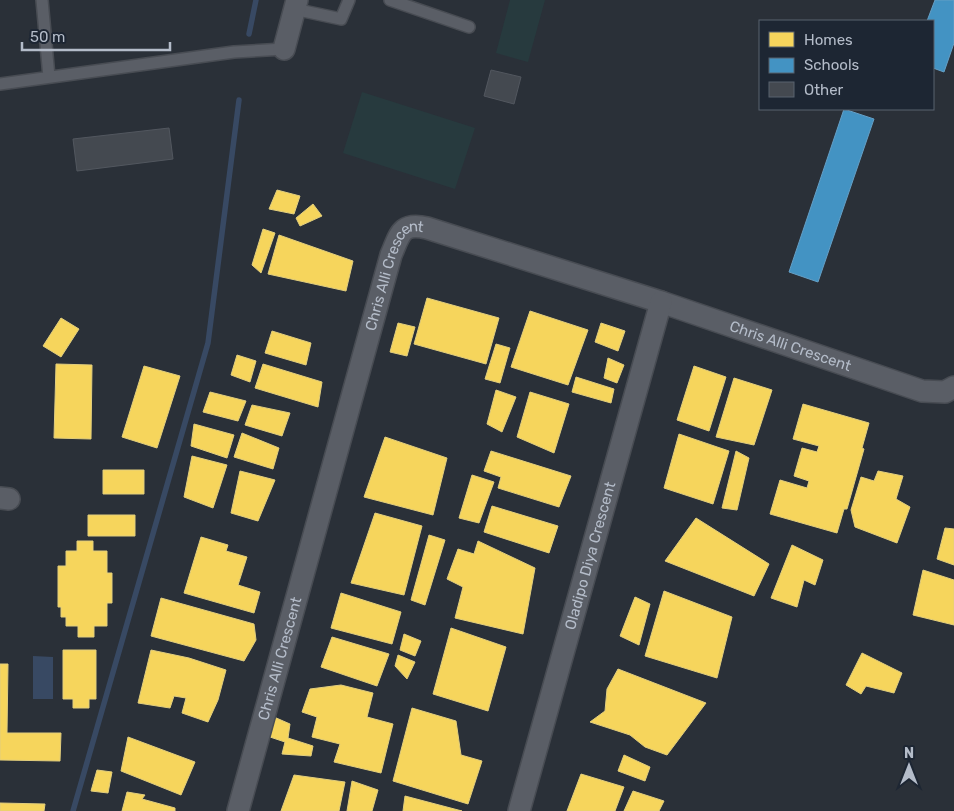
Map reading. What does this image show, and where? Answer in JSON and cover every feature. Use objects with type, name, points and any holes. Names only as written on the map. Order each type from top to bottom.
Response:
[{"type":"street","points":[[284,49],[296,5]]},
{"type":"street","name":"Chris Alli Crescent","points":[[238,811],[391,255],[402,232],[407,227],[412,225],[427,228],[661,302],[922,391],[945,392],[954,387]]},
{"type":"street","name":"Oladipo Diya Crescent","points":[[519,811],[661,302]]},
{"type":"lane","points":[[42,0],[50,77]]},
{"type":"lane","points":[[296,5],[341,20],[349,0]]},
{"type":"lane","points":[[390,0],[469,27]]},
{"type":"lane","points":[[0,84],[234,52],[284,49]]},
{"type":"green space","points":[[510,0],[545,0],[528,62],[496,53]]},
{"type":"green space","points":[[362,92],[475,128],[455,189],[343,153]]},
{"type":"water","points":[[33,656],[53,657],[53,699],[33,699]]},
{"type":"building: Homes","points":[[277,190],[300,196],[294,214],[269,209]]},
{"type":"building: Homes","points":[[313,204],[322,216],[300,226],[296,218]]},
{"type":"building: Homes","points":[[263,229],[275,233],[261,273],[252,265]]},
{"type":"building: Homes","points":[[279,235],[353,261],[346,291],[268,274]]},
{"type":"building: Homes","points":[[427,298],[499,318],[486,364],[414,344]]},
{"type":"building: Homes","points":[[530,311],[588,330],[568,385],[511,367]]},
{"type":"building: Homes","points":[[61,318],[79,329],[61,357],[43,346]]},
{"type":"building: Homes","points":[[398,323],[415,327],[407,356],[390,352]]},
{"type":"building: Homes","points":[[601,323],[625,331],[618,351],[595,342]]},
{"type":"building: Homes","points":[[272,331],[311,343],[306,365],[265,353]]},
{"type":"building: Homes","points":[[496,344],[510,348],[500,383],[485,379]]},
{"type":"building: Homes","points":[[237,355],[256,361],[250,382],[231,375]]},
{"type":"building: Homes","points":[[608,358],[624,365],[617,383],[604,378]]},
{"type":"building: Homes","points":[[56,364],[92,365],[91,439],[54,438]]},
{"type":"building: Homes","points":[[263,364],[322,382],[318,407],[255,388]]},
{"type":"building: Homes","points":[[144,366],[180,376],[157,448],[122,437]]},
{"type":"building: Homes","points":[[694,366],[726,377],[709,431],[677,420]]},
{"type":"building: Homes","points":[[576,377],[614,389],[611,403],[572,392]]},
{"type":"building: Homes","points":[[734,378],[772,390],[754,445],[716,437]]},
{"type":"building: Homes","points":[[496,390],[516,397],[502,432],[487,424]]},
{"type":"building: Homes","points":[[210,392],[246,401],[238,421],[203,412]]},
{"type":"building: Homes","points":[[530,392],[569,404],[554,453],[517,437]]},
{"type":"building: Homes","points":[[803,404],[869,423],[862,448],[864,449],[847,509],[844,509],[837,533],[770,514],[780,480],[807,488],[809,481],[794,476],[802,448],[817,452],[819,446],[793,439]]},
{"type":"building: Homes","points":[[252,405],[290,413],[282,436],[245,425]]},
{"type":"building: Homes","points":[[194,424],[234,435],[227,458],[191,446]]},
{"type":"building: Homes","points":[[242,433],[279,448],[273,469],[234,457]]},
{"type":"building: Homes","points":[[679,434],[729,451],[713,504],[664,488]]},
{"type":"building: Homes","points":[[385,437],[447,458],[433,515],[364,497]]},
{"type":"building: Homes","points":[[491,451],[571,476],[559,507],[498,488],[501,477],[484,471]]},
{"type":"building: Homes","points":[[736,451],[749,458],[737,510],[722,508]]},
{"type":"building: Homes","points":[[192,456],[227,465],[213,508],[184,497]]},
{"type":"building: Homes","points":[[103,470],[144,470],[144,494],[103,494]]},
{"type":"building: Homes","points":[[240,471],[275,480],[258,521],[231,513]]},
{"type":"building: Homes","points":[[878,471],[903,476],[896,499],[910,507],[897,543],[855,527],[851,510],[861,477],[874,481]]},
{"type":"building: Homes","points":[[472,475],[494,482],[479,523],[459,518]]},
{"type":"building: Homes","points":[[492,506],[558,526],[549,553],[484,532]]},
{"type":"building: Homes","points":[[375,513],[422,526],[404,595],[351,583]]},
{"type":"building: Homes","points":[[88,515],[135,515],[135,536],[88,536]]},
{"type":"building: Homes","points":[[696,518],[769,564],[754,596],[665,561]]},
{"type":"building: Homes","points":[[945,528],[954,529],[954,565],[937,559]]},
{"type":"building: Homes","points":[[429,535],[445,540],[425,605],[411,600]]},
{"type":"building: Homes","points":[[201,537],[228,545],[226,551],[247,557],[238,585],[260,592],[254,613],[184,593]]},
{"type":"building: Homes","points":[[77,541],[93,541],[93,551],[107,551],[107,573],[112,573],[112,603],[107,603],[107,626],[94,626],[94,637],[78,637],[78,626],[66,626],[66,617],[61,617],[61,607],[58,607],[58,566],[66,566],[66,551],[77,551]]},
{"type":"building: Homes","points":[[478,541],[535,568],[523,634],[455,618],[463,587],[447,579],[458,549],[474,554]]},
{"type":"building: Homes","points":[[792,545],[823,560],[815,585],[804,580],[797,607],[771,598]]},
{"type":"building: Homes","points":[[923,570],[954,580],[954,625],[913,615]]},
{"type":"building: Homes","points":[[664,591],[732,617],[717,678],[645,656]]},
{"type":"building: Homes","points":[[341,593],[401,612],[392,644],[331,628]]},
{"type":"building: Homes","points":[[635,597],[650,604],[639,645],[620,636]]},
{"type":"building: Homes","points":[[161,598],[254,624],[256,640],[244,661],[151,636]]},
{"type":"building: Homes","points":[[451,628],[506,647],[488,711],[433,694]]},
{"type":"building: Homes","points":[[404,634],[421,641],[415,656],[400,650]]},
{"type":"building: Homes","points":[[332,637],[389,654],[377,686],[321,667]]},
{"type":"building: Homes","points":[[63,650],[96,650],[96,699],[89,699],[89,708],[73,708],[73,699],[63,699]]},
{"type":"building: Homes","points":[[151,650],[189,658],[226,670],[218,700],[208,722],[182,713],[186,698],[174,696],[170,708],[138,703]]},
{"type":"building: Homes","points":[[862,653],[902,673],[894,693],[866,686],[861,694],[846,685]]},
{"type":"building: Homes","points":[[398,655],[415,662],[407,679],[395,666]]},
{"type":"building: Homes","points":[[0,664],[8,664],[7,733],[61,733],[60,761],[0,760]]},
{"type":"building: Homes","points":[[618,669],[706,703],[667,755],[645,747],[630,735],[590,722],[605,711],[607,689]]},
{"type":"building: Homes","points":[[341,685],[373,693],[367,717],[393,724],[381,773],[334,762],[340,744],[312,737],[317,717],[302,712],[310,689]]},
{"type":"building: Homes","points":[[412,708],[456,721],[461,755],[482,761],[468,804],[393,781]]},
{"type":"building: Homes","points":[[274,717],[290,724],[288,738],[313,746],[311,756],[282,754],[285,742],[270,737]]},
{"type":"building: Homes","points":[[128,737],[195,762],[181,795],[121,771]]},
{"type":"building: Homes","points":[[624,755],[650,767],[645,781],[618,771]]},
{"type":"building: Homes","points":[[97,770],[112,772],[108,793],[91,791]]},
{"type":"building: Homes","points":[[581,774],[624,787],[615,811],[567,811]]},
{"type":"building: Homes","points":[[294,775],[345,782],[339,811],[281,811]]},
{"type":"building: Homes","points":[[352,781],[378,790],[372,811],[347,811]]},
{"type":"building: Homes","points":[[633,791],[664,801],[659,811],[624,811]]},
{"type":"building: Homes","points":[[127,792],[145,795],[142,799],[175,808],[175,811],[122,811]]},
{"type":"building: Homes","points":[[405,796],[462,811],[403,811]]},
{"type":"building: Homes","points":[[0,803],[45,804],[44,811],[0,811]]},
{"type":"building: Schools","points":[[935,0],[954,0],[954,43],[944,72],[934,68],[934,20],[927,20]]},
{"type":"building: Schools","points":[[844,110],[874,119],[818,282],[789,272]]},
{"type":"building: Other","points":[[491,70],[521,77],[514,104],[484,96]]},
{"type":"building: Other","points":[[169,128],[173,159],[77,171],[73,139]]},
{"type":"waterway","points":[[249,34],[256,0]]},
{"type":"waterway","points":[[73,811],[208,343],[239,100]]}]
